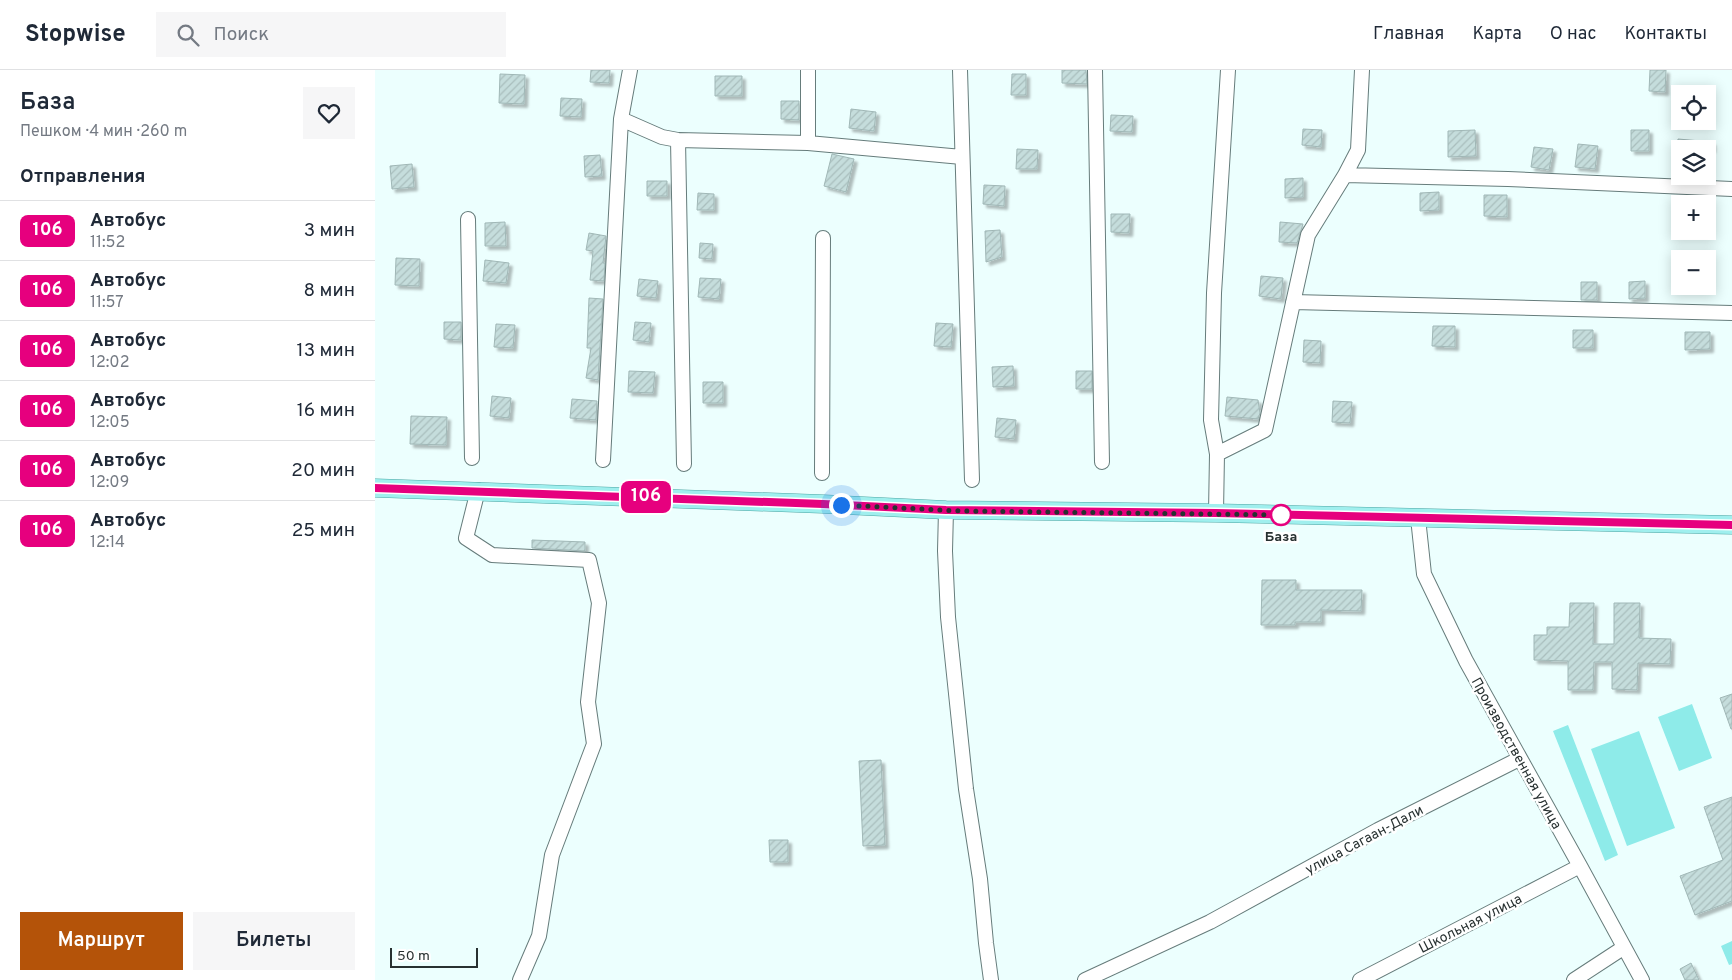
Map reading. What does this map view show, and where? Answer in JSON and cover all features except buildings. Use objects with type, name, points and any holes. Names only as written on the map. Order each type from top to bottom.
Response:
[{"type":"main road","points":[[375,488],[478,490],[946,510],[1216,513],[1732,526]]},
{"type":"street","points":[[603,460],[621,119],[630,70]]},
{"type":"street","points":[[807,70],[808,143]]},
{"type":"street","points":[[960,70],[972,480]]},
{"type":"street","points":[[1095,70],[1102,462]]},
{"type":"street","points":[[1216,513],[1217,454],[1211,420],[1214,302],[1228,70]]},
{"type":"street","points":[[1217,454],[1265,430],[1308,235],[1358,150],[1362,70]]},
{"type":"street","points":[[621,119],[662,137],[678,140],[808,143],[962,158]]},
{"type":"street","points":[[678,140],[684,464]]},
{"type":"street","points":[[1345,175],[1507,179],[1732,189]]},
{"type":"street","points":[[468,219],[472,458]]},
{"type":"street","points":[[822,473],[823,238]]},
{"type":"street","points":[[1293,302],[1732,313]]},
{"type":"street","points":[[478,490],[466,538],[492,555],[589,560],[599,603],[589,702],[594,744],[551,855],[539,936],[520,980]]},
{"type":"street","points":[[946,510],[945,550],[948,617],[966,789],[980,879],[991,980]]},
{"type":"street","name":"Производственная улица","points":[[1418,518],[1424,574],[1466,661],[1642,980]]},
{"type":"street","name":"улица Сагаан-Дали","points":[[1085,980],[1210,922],[1378,830],[1519,759]]},
{"type":"street","name":"Школьная улица","points":[[1360,980],[1580,866]]},
{"type":"street","points":[[1574,980],[1623,948]]},
{"type":"shaded area","points":[[1692,704],[1712,758],[1679,771],[1658,717]]},
{"type":"shaded area","points":[[1568,725],[1618,855],[1605,861],[1553,731]]},
{"type":"shaded area","points":[[1639,731],[1675,828],[1627,846],[1591,749]]},
{"type":"shaded area","points":[[1732,941],[1732,964],[1729,965],[1721,946]]},
{"type":"bus line","name":"106","points":[[375,488],[478,490],[946,510],[1216,513],[1732,525]]},
{"type":"place","name":"База","points":[[1281,515]]},
{"type":"route","points":[[841,505],[961,511],[1290,515],[1281,515]]}]
